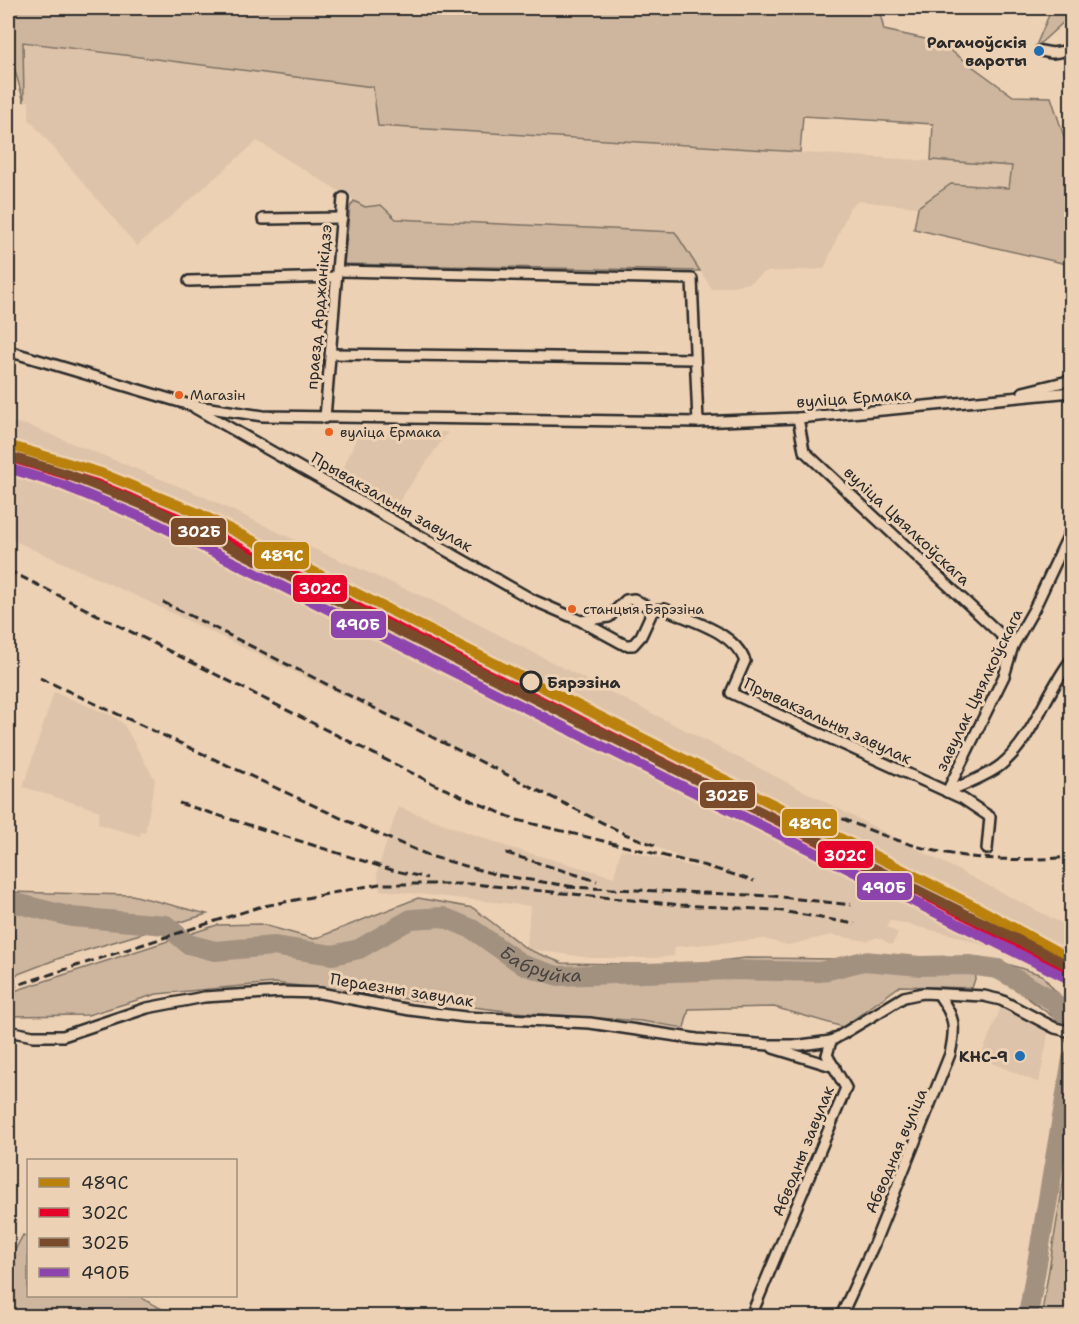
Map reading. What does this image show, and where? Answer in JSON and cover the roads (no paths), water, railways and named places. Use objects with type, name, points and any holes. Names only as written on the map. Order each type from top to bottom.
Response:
[{"type":"street","points":[[1041,51],[1052,53],[1071,50]]},
{"type":"street","points":[[8,113],[8,128]]},
{"type":"street","name":"праезд Арджанікідзэ","points":[[325,418],[344,198]]},
{"type":"street","points":[[262,219],[342,218]]},
{"type":"street","points":[[189,281],[337,274],[692,279],[698,422]]},
{"type":"street","name":"вуліца Ермака","points":[[8,351],[190,405],[263,416],[698,422],[798,418],[929,408],[1013,396],[1071,392]]},
{"type":"street","points":[[331,354],[694,359]]},
{"type":"street","name":"вуліца Ермака","points":[[1013,396],[1071,380]]},
{"type":"street","name":"Прывакзальны завулак","points":[[190,405],[533,600],[581,621],[625,645],[633,645],[647,626],[653,610]]},
{"type":"street","name":"вуліца Цыялкоўскага","points":[[798,418],[804,451],[1013,646]]},
{"type":"street","name":"завулак Цыялкоўскага","points":[[947,792],[1004,676],[1013,646],[1034,609],[1071,528]]},
{"type":"street","name":"Прывакзальны завулак","points":[[581,621],[609,617],[626,600],[634,599],[653,610],[665,609],[732,640],[745,661],[731,693],[947,792]]},
{"type":"street","name":"завулак Цыялкоўскага","points":[[947,792],[1005,762],[1021,741],[1071,659]]},
{"type":"street","points":[[947,792],[963,799],[990,817],[987,849]]},
{"type":"street","name":"Пераезны завулак","points":[[8,1031],[33,1036],[63,1036],[126,1014],[158,1006],[233,994],[291,992],[339,996],[435,1013],[590,1023],[661,1036],[769,1045],[801,1045],[831,1041]]},
{"type":"street","points":[[831,1041],[904,997],[923,993],[968,994],[1001,1000],[1055,1028],[1071,1032]]},
{"type":"street","name":"Абводная вуліца","points":[[841,1317],[874,1244],[950,1054],[954,1023],[939,995]]},
{"type":"street","name":"Абводны завулак","points":[[751,1317],[846,1088],[827,1055],[831,1041]]},
{"type":"street","points":[[769,1045],[787,1054],[835,1067]]},
{"type":"waterway","name":"Бабруйка","points":[[8,901],[72,917],[166,925],[188,944],[215,951],[273,946],[333,955],[359,949],[411,919],[443,917],[472,929],[523,965],[558,976],[732,970],[820,972],[864,961],[920,966],[969,965],[998,969],[1052,1000],[1068,1020],[1072,1035]]},
{"type":"waterway","name":"Бабруйка","points":[[1028,1316],[1072,1059]]},
{"type":"railway","points":[[8,570],[438,786],[517,820],[706,866],[754,881]]},
{"type":"railway","points":[[163,602],[625,834],[659,847]]},
{"type":"railway","points":[[40,678],[345,820],[433,857],[498,875],[575,887]]},
{"type":"railway","points":[[179,803],[392,870],[427,878]]},
{"type":"railway","points":[[830,813],[892,838],[948,853],[1005,859],[1072,857]]},
{"type":"railway","points":[[506,853],[597,881]]},
{"type":"railway","points":[[8,988],[259,907],[379,884],[474,884],[681,905],[776,910],[855,924]]},
{"type":"railway","points":[[567,887],[773,896],[851,905]]},
{"type":"place","name":"Рагачоўскія вароты","points":[[1039,51]]},
{"type":"place","name":"Магазін","points":[[179,395]]},
{"type":"place","name":"вуліца Ермака","points":[[329,432]]},
{"type":"place","name":"станцыя Бярэзіна","points":[[572,609]]},
{"type":"place","name":"Бярэзіна","points":[[531,682]]},
{"type":"place","name":"КНС-9","points":[[1020,1056]]}]
